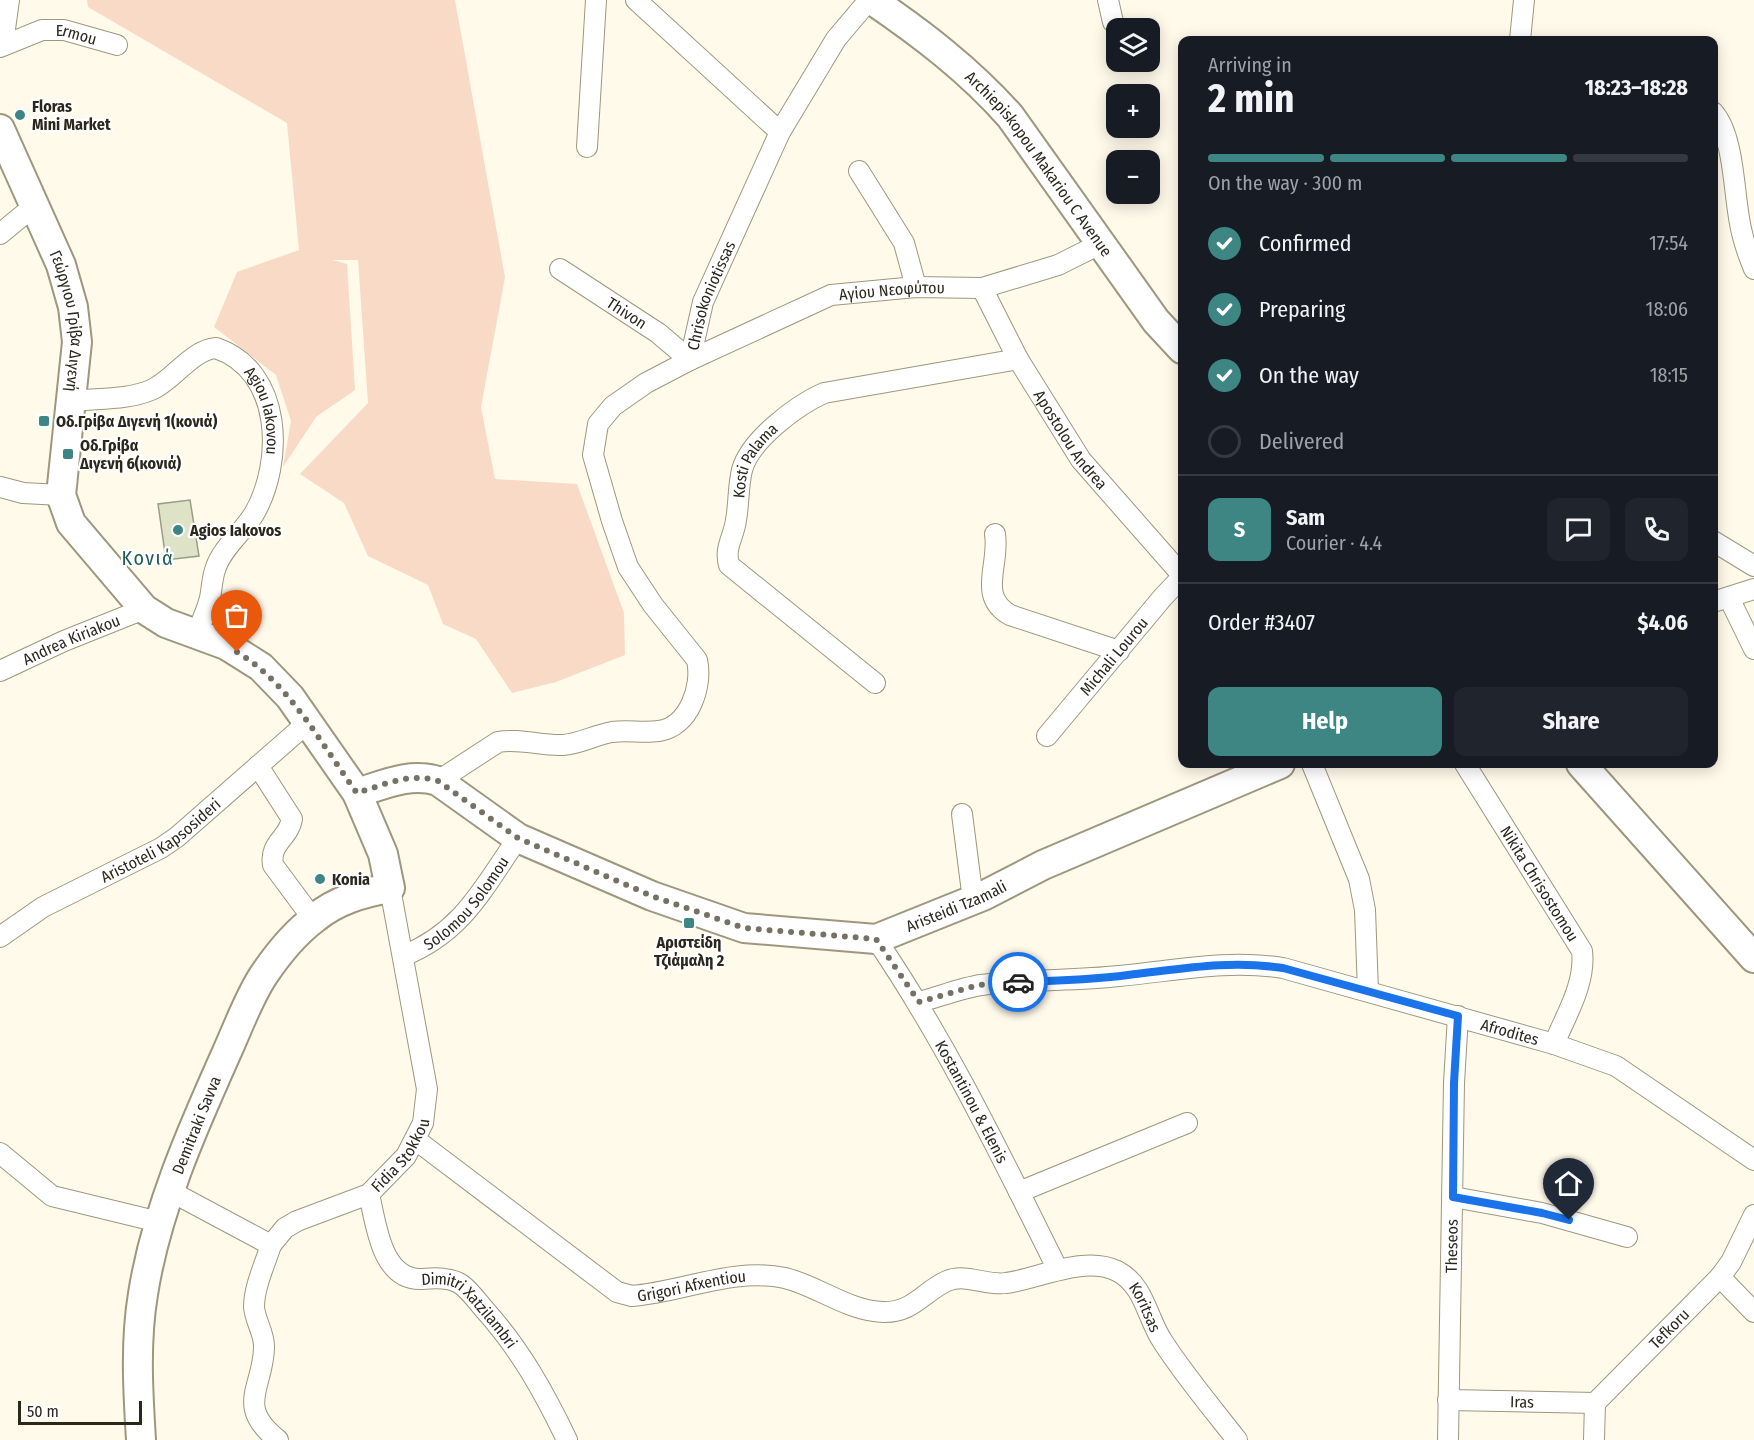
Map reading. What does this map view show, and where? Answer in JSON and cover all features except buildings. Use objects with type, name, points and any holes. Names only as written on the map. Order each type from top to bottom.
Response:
[{"type":"street","points":[[0,34],[5,28],[9,0]]},
{"type":"street","points":[[587,147],[596,0]]},
{"type":"street","points":[[636,0],[780,132]]},
{"type":"street","name":"Chrisokoniotissas","points":[[438,781],[498,742],[508,740],[563,745],[616,731],[659,731],[672,726],[691,705],[697,689],[699,670],[696,660],[653,605],[628,567],[593,455],[598,424],[613,406],[646,383],[690,360],[703,302],[780,132],[836,39],[870,0]]},
{"type":"street","name":"Archiepiskopou Makariou C Avenue","points":[[870,0],[912,27],[986,88],[1010,116],[1156,321],[1178,345]]},
{"type":"street","points":[[1108,0],[1112,18]]},
{"type":"street","points":[[1520,36],[1524,0]]},
{"type":"street","name":"Ermou","points":[[0,47],[42,30],[64,30],[117,45]]},
{"type":"street","points":[[1718,118],[1726,137],[1741,232],[1754,269]]},
{"type":"street","name":"Γεώργιου Γρίβα Διγενή","points":[[0,129],[61,265],[73,307],[77,342],[61,495],[65,512],[78,534],[144,609],[166,623],[226,645],[261,667],[290,697],[306,724],[357,793],[383,854],[390,888]]},
{"type":"street","points":[[860,171],[904,243],[916,287]]},
{"type":"street","points":[[0,234],[34,206]]},
{"type":"street","name":"Αγίου Νεοφύτου","points":[[690,360],[831,295],[916,287],[982,288],[1058,265],[1100,244]]},
{"type":"street","name":"Thivon","points":[[560,269],[658,333],[690,360]]},
{"type":"street","name":"Apostolou Andrea","points":[[982,288],[1018,359],[1081,460],[1178,571]]},
{"type":"street","name":"Agiou Iakovou","points":[[72,401],[137,394],[152,390],[205,351],[216,348],[240,361],[252,373],[262,390],[273,431],[272,460],[268,478],[254,514],[216,565],[207,611],[197,633]]},
{"type":"street","name":"Kosti Palama","points":[[875,683],[729,565],[727,549],[736,524],[740,484],[747,458],[785,415],[804,402],[824,393],[1018,359]]},
{"type":"street","points":[[0,487],[23,493],[61,495]]},
{"type":"street","points":[[995,534],[996,556],[991,596],[999,609],[1010,615],[1119,651]]},
{"type":"street","points":[[1718,544],[1754,566]]},
{"type":"street","name":"Michali Lourou","points":[[1047,736],[1178,581]]},
{"type":"street","points":[[1754,589],[1721,600],[1754,649]]},
{"type":"street","name":"Andrea Kiriakou","points":[[0,672],[64,641],[144,609]]},
{"type":"street","name":"Aristoteli Kapsosideri","points":[[0,937],[43,907],[160,848],[306,724]]},
{"type":"street","points":[[258,766],[292,819],[288,830],[274,846],[271,855],[273,865],[313,919]]},
{"type":"street","name":"Aristeidi Tzamali","points":[[438,781],[518,838],[652,896],[744,928],[876,939],[973,900],[1043,865],[1271,768]]},
{"type":"street","points":[[1314,768],[1359,879],[1365,910],[1368,991]]},
{"type":"street","name":"Nikita Chrisostomou","points":[[1468,768],[1582,951],[1583,962],[1579,984],[1554,1044]]},
{"type":"street","points":[[1585,768],[1754,958]]},
{"type":"street","points":[[357,793],[416,777],[438,781]]},
{"type":"street","points":[[962,814],[973,900]]},
{"type":"street","name":"Solomou Solomou","points":[[403,956],[422,948],[452,928],[518,838]]},
{"type":"street","name":"Demitraki Savva","points":[[141,1440],[139,1356],[142,1296],[159,1222],[206,1097],[262,977],[284,948],[313,919],[348,898],[390,888]]},
{"type":"street","name":"Fidia Stokkou","points":[[271,1245],[285,1228],[297,1221],[369,1194],[395,1169],[416,1140],[423,1123],[427,1089],[390,888]]},
{"type":"street","name":"Kostantinou & Elenis","points":[[876,939],[919,1002],[1058,1270]]},
{"type":"street","name":"Afrodites","points":[[919,1002],[978,985],[1082,980],[1215,964],[1254,964],[1283,968],[1554,1044],[1616,1066],[1754,1160]]},
{"type":"street","name":"Theseos","points":[[1448,1440],[1454,1083],[1458,1016]]},
{"type":"street","points":[[1019,1192],[1187,1123]]},
{"type":"street","name":"Grigori Afxentiou","points":[[416,1140],[617,1292],[646,1295],[739,1277],[784,1278],[861,1307],[884,1312],[914,1306],[947,1281],[962,1278],[1004,1284]]},
{"type":"street","points":[[3,1166],[51,1196],[159,1222]]},
{"type":"street","points":[[170,1191],[271,1245],[255,1297],[256,1317],[265,1344],[255,1385],[254,1408],[259,1419],[279,1440]]},
{"type":"street","name":"Dimitri Xatzilambri","points":[[369,1194],[377,1230],[393,1269],[409,1278],[449,1279],[462,1285],[513,1343],[541,1384],[567,1440]]},
{"type":"street","points":[[1453,1197],[1542,1213],[1627,1237]]},
{"type":"street","name":"Tefkoru","points":[[1595,1403],[1720,1277],[1731,1262],[1754,1215]]},
{"type":"street","name":"Koritsas","points":[[1004,1284],[1058,1270],[1101,1267],[1117,1272],[1134,1285],[1161,1341],[1237,1440]]},
{"type":"street","points":[[1720,1277],[1754,1312]]},
{"type":"street","name":"Iras","points":[[1448,1400],[1595,1403]]},
{"type":"street","points":[[1594,1440],[1595,1403]]},
{"type":"shaded area","points":[[87,0],[455,0],[505,277],[481,407],[495,479],[577,484],[624,613],[625,655],[556,682],[512,693],[476,639],[443,624],[428,585],[368,556],[344,503],[300,474],[368,403],[358,260],[332,260],[347,264],[355,390],[316,417],[283,467],[291,421],[276,375],[214,327],[237,272],[299,250],[287,123],[88,7]]},
{"type":"way so far","points":[[237,652],[261,667],[290,697],[306,724],[357,793],[399,780],[416,777],[430,778],[438,781],[518,838],[652,896],[744,928],[876,939],[919,1002],[978,985],[1018,982]]},
{"type":"place","name":"Floras Mini Market","points":[[20,115]]},
{"type":"place","name":"Οδ.Γρίβα Διγενή 1(κονιά)","points":[[44,421]]},
{"type":"place","name":"Οδ.Γρίβα Διγενή 6(κονιά)","points":[[68,454]]},
{"type":"place","name":"Agios Iakovos","points":[[178,530]]},
{"type":"place","name":"Konia","points":[[320,879]]},
{"type":"place","name":"Αριστείδη Τζιάμαλη 2","points":[[689,923]]},
{"type":"district","name":"Κονιά","points":[[148,558]]},
{"type":"route","points":[[1018,982],[1071,981],[1215,964],[1254,964],[1283,968],[1458,1016],[1454,1083],[1453,1197],[1569,1220]]}]
